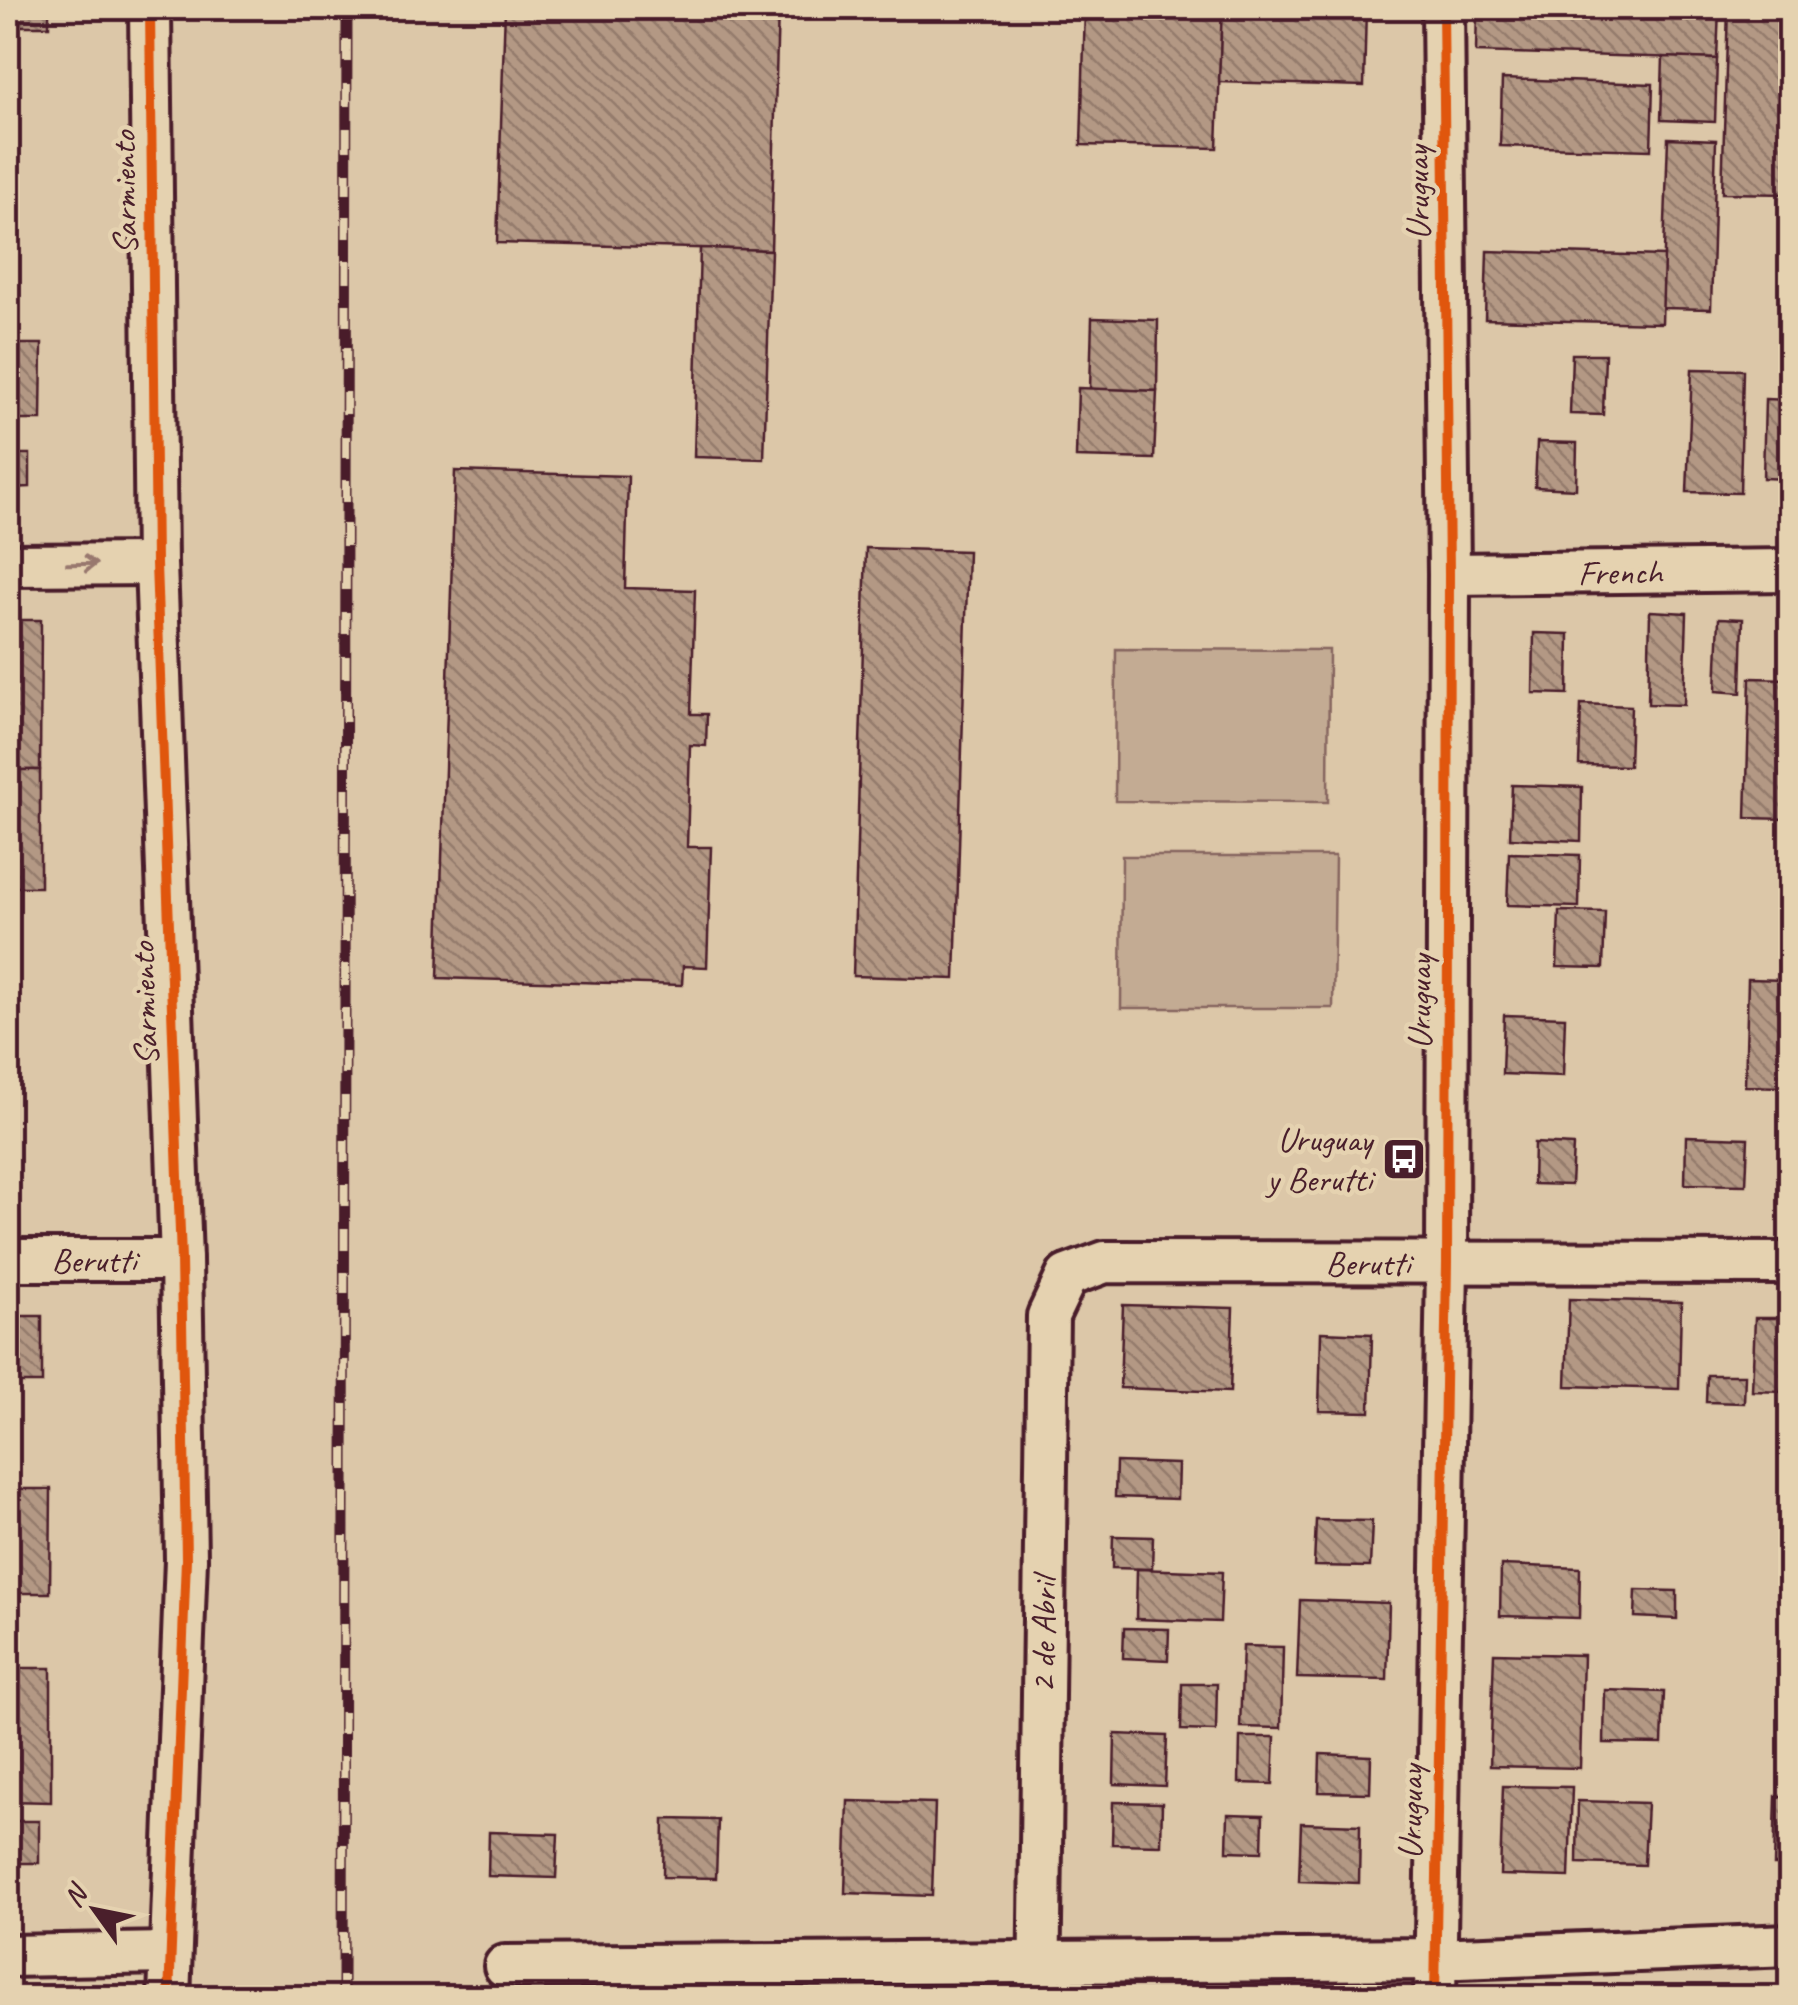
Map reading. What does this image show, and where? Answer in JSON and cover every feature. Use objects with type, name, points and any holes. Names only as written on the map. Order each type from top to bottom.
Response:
[{"type":"street","name":"Sarmiento","points":[[150,8],[156,564],[180,1260],[186,1559],[169,1998]]},
{"type":"street","name":"Uruguay","points":[[1435,1978],[1447,1263],[1448,574],[1443,8]]},
{"type":"street","points":[[8,565],[156,564]]},
{"type":"street","name":"French","points":[[1448,574],[1790,570]]},
{"type":"street","name":"Berutti","points":[[8,1260],[180,1260]]},
{"type":"street","name":"Berutti","points":[[1067,1276],[1104,1262],[1790,1263]]},
{"type":"street","name":"2 de Abril","points":[[1039,1980],[1048,1316],[1067,1276]]},
{"type":"street","points":[[504,1966],[1039,1980],[1435,1978],[1790,1945]]},
{"type":"street","points":[[8,1956],[169,1953]]},
{"type":"shaded area","points":[[1116,649],[1329,650],[1328,802],[1115,801]]},
{"type":"shaded area","points":[[1122,856],[1335,856],[1333,1008],[1121,1008]]},
{"type":"building","points":[[8,8],[49,8],[49,26],[8,26]]},
{"type":"building","points":[[505,8],[778,8],[771,250],[497,243]]},
{"type":"building","points":[[1085,8],[1222,8],[1217,148],[1081,145]]},
{"type":"building","points":[[1222,8],[1366,8],[1364,86],[1219,82]]},
{"type":"building","points":[[1477,8],[1719,8],[1717,59],[1476,52]]},
{"type":"building","points":[[1728,8],[1790,8],[1790,194],[1722,193]]},
{"type":"building","points":[[1663,57],[1717,59],[1715,122],[1661,120]]},
{"type":"building","points":[[1502,79],[1653,84],[1651,150],[1500,146]]},
{"type":"building","points":[[1668,138],[1716,140],[1711,309],[1662,308]]},
{"type":"building","points":[[700,248],[771,250],[764,459],[694,457]]},
{"type":"building","points":[[1487,251],[1664,256],[1662,323],[1485,319]]},
{"type":"building","points":[[1092,318],[1158,320],[1157,391],[1090,389]]},
{"type":"building","points":[[8,344],[42,344],[41,420],[8,420]]},
{"type":"building","points":[[1572,354],[1605,354],[1603,415],[1570,414]]},
{"type":"building","points":[[1692,369],[1743,370],[1740,493],[1687,492]]},
{"type":"building","points":[[1078,388],[1157,391],[1154,459],[1076,457]]},
{"type":"building","points":[[1765,399],[1790,400],[1790,479],[1763,478]]},
{"type":"building","points":[[1537,442],[1577,443],[1576,489],[1535,487]]},
{"type":"building","points":[[8,454],[30,454],[30,487],[8,488]]},
{"type":"building","points":[[455,471],[628,476],[625,588],[695,590],[691,714],[707,714],[706,746],[690,745],[687,847],[711,847],[707,967],[683,966],[682,985],[438,978]]},
{"type":"building","points":[[866,548],[968,551],[955,979],[853,976]]},
{"type":"building","points":[[1650,611],[1687,613],[1684,705],[1648,704]]},
{"type":"building","points":[[1719,618],[1743,619],[1741,693],[1716,691]]},
{"type":"building","points":[[8,620],[41,620],[40,770],[8,770]]},
{"type":"building","points":[[1534,633],[1569,634],[1568,694],[1533,693]]},
{"type":"building","points":[[1750,678],[1790,679],[1790,819],[1746,818]]},
{"type":"building","points":[[1581,704],[1631,706],[1629,766],[1579,765]]},
{"type":"building","points":[[8,770],[40,770],[40,887],[8,887]]},
{"type":"building","points":[[1512,785],[1582,787],[1581,841],[1510,838]]},
{"type":"building","points":[[1509,853],[1580,855],[1579,907],[1507,905]]},
{"type":"building","points":[[1559,911],[1605,912],[1603,968],[1557,967]]},
{"type":"building","points":[[1748,979],[1785,980],[1782,1087],[1745,1086]]},
{"type":"building","points":[[1504,1015],[1565,1017],[1563,1076],[1502,1074]]},
{"type":"building","points":[[1686,1136],[1748,1138],[1746,1185],[1685,1184]]},
{"type":"building","points":[[1534,1143],[1573,1145],[1571,1185],[1533,1184]]},
{"type":"building","points":[[1569,1299],[1681,1302],[1679,1389],[1566,1386]]},
{"type":"building","points":[[1123,1305],[1233,1308],[1230,1392],[1120,1388]]},
{"type":"building","points":[[8,1316],[42,1316],[42,1383],[8,1383]]},
{"type":"building","points":[[1755,1318],[1786,1318],[1784,1392],[1752,1391]]},
{"type":"building","points":[[1321,1332],[1372,1334],[1370,1412],[1319,1411]]},
{"type":"building","points":[[1707,1375],[1745,1375],[1744,1403],[1706,1402]]},
{"type":"building","points":[[1116,1462],[1178,1464],[1177,1499],[1115,1497]]},
{"type":"building","points":[[8,1489],[51,1489],[50,1593],[8,1593]]},
{"type":"building","points":[[1316,1520],[1372,1521],[1370,1567],[1314,1566]]},
{"type":"building","points":[[1113,1536],[1153,1537],[1152,1569],[1112,1568]]},
{"type":"building","points":[[1501,1565],[1580,1568],[1579,1618],[1500,1616]]},
{"type":"building","points":[[1137,1569],[1222,1572],[1220,1622],[1136,1619]]},
{"type":"building","points":[[1636,1590],[1677,1591],[1677,1619],[1635,1617]]},
{"type":"building","points":[[1300,1600],[1389,1603],[1387,1680],[1297,1678]]},
{"type":"building","points":[[1124,1628],[1169,1629],[1168,1660],[1123,1658]]},
{"type":"building","points":[[1243,1646],[1283,1647],[1281,1728],[1240,1727]]},
{"type":"building","points":[[1494,1653],[1583,1655],[1580,1768],[1490,1766]]},
{"type":"building","points":[[8,1668],[51,1668],[51,1802],[8,1801]]},
{"type":"building","points":[[1182,1684],[1217,1684],[1216,1731],[1181,1730]]},
{"type":"building","points":[[1605,1690],[1664,1692],[1662,1744],[1604,1743]]},
{"type":"building","points":[[1115,1734],[1167,1736],[1165,1786],[1114,1784]]},
{"type":"building","points":[[1240,1737],[1275,1737],[1273,1784],[1239,1783]]},
{"type":"building","points":[[1320,1754],[1371,1756],[1370,1793],[1319,1792]]},
{"type":"building","points":[[1503,1786],[1572,1787],[1569,1877],[1500,1875]]},
{"type":"building","points":[[1776,1796],[1790,1796],[1790,1865],[1774,1865]]},
{"type":"building","points":[[848,1801],[935,1803],[932,1896],[845,1893]]},
{"type":"building","points":[[1578,1801],[1647,1803],[1644,1865],[1577,1863]]},
{"type":"building","points":[[1113,1802],[1162,1803],[1161,1845],[1112,1844]]},
{"type":"building","points":[[1228,1814],[1263,1815],[1262,1852],[1227,1851]]},
{"type":"building","points":[[664,1819],[718,1820],[716,1878],[663,1877]]},
{"type":"building","points":[[8,1821],[39,1821],[39,1863],[8,1863]]},
{"type":"building","points":[[1301,1823],[1360,1825],[1359,1883],[1299,1881]]},
{"type":"building","points":[[489,1832],[558,1834],[556,1878],[488,1876]]},
{"type":"building","points":[[1510,1990],[1548,1992],[1548,1998],[1510,1998]]},
{"type":"building","points":[[1299,1993],[1375,1995],[1375,1998],[1298,1998]]},
{"type":"railway","points":[[343,1998],[347,8]]},
{"type":"cycle path","points":[[150,8],[156,564],[181,1260],[186,1559],[169,1998]]},
{"type":"cycle path","points":[[1435,1998],[1447,1263],[1449,574],[1443,8]]},
{"type":"place","name":"Uruguay y Berutti","points":[[1404,1159]]}]
